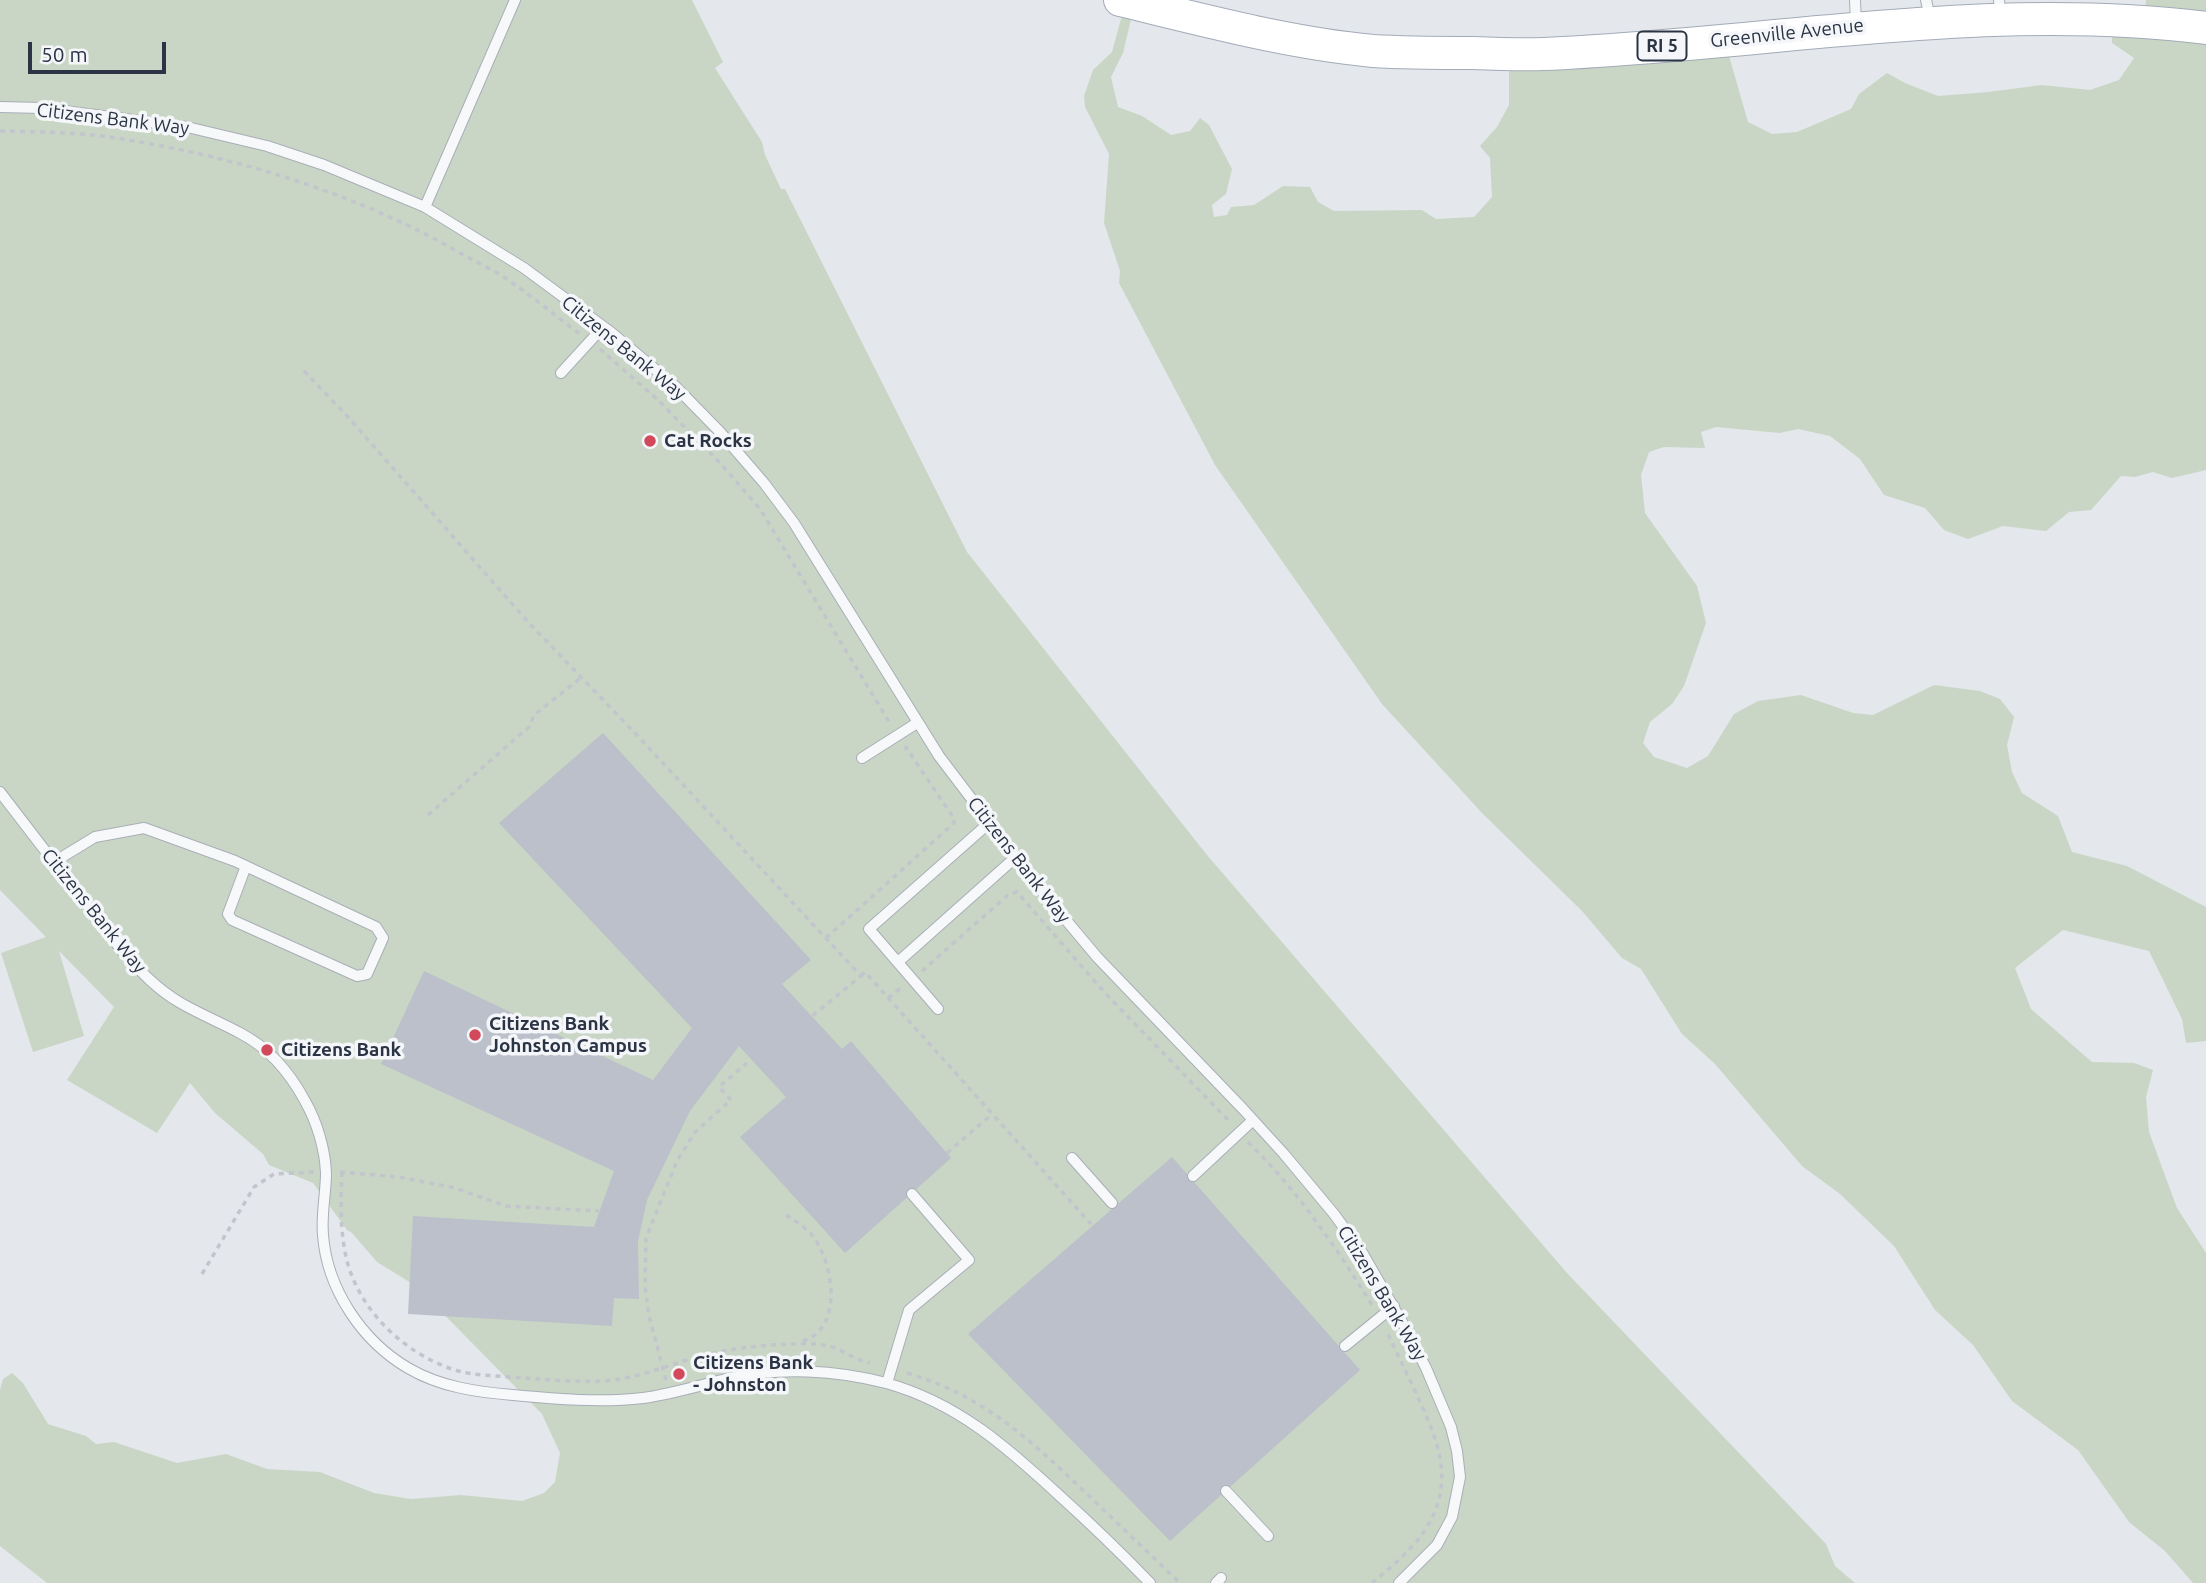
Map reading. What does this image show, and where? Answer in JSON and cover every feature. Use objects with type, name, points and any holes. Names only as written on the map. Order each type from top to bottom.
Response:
[{"type":"main road","name":"Greenville Avenue","points":[[1120,0],[1279,37],[1373,51],[1542,54],[1650,47],[1856,13],[1999,7],[2041,13],[2178,23],[2206,28]]},
{"type":"lane","points":[[425,207],[515,0]]},
{"type":"lane","name":"Citizens Bank Way","points":[[0,107],[42,108],[187,127],[267,146],[324,165],[425,207],[524,268],[603,327],[675,386],[720,432],[764,483],[812,551],[917,723],[989,823],[1097,957],[1253,1121],[1334,1214],[1363,1254],[1394,1306],[1426,1368],[1451,1427],[1460,1478],[1452,1517],[1445,1533],[1431,1553],[1399,1583]]},
{"type":"lane","points":[[561,373],[603,327]]},
{"type":"lane","points":[[862,758],[917,723]]},
{"type":"lane","name":"Citizens Bank Way","points":[[0,792],[123,952],[151,981],[179,1002],[242,1033],[267,1050],[298,1087],[318,1134],[326,1172],[323,1235],[329,1266],[354,1318],[387,1354],[409,1369],[435,1381],[504,1394],[612,1400],[669,1393],[733,1378],[779,1372],[841,1374],[887,1383],[965,1416],[998,1440],[1114,1546],[1150,1583]]},
{"type":"lane","points":[[939,1009],[869,929],[989,823]]},
{"type":"lane","points":[[54,862],[95,837],[144,828],[246,866],[376,927],[383,938],[367,974],[357,976],[232,920],[228,914],[246,866]]},
{"type":"lane","points":[[898,962],[1016,857]]},
{"type":"lane","points":[[1193,1176],[1253,1121]]},
{"type":"lane","points":[[1072,1158],[1112,1203]]},
{"type":"lane","points":[[887,1383],[909,1310],[968,1260],[912,1194]]},
{"type":"lane","points":[[1345,1346],[1394,1306]]},
{"type":"lane","points":[[1226,1491],[1268,1536]]},
{"type":"path","points":[[0,131],[52,132],[115,138],[208,155],[293,179],[373,210],[425,234],[502,276],[590,341],[657,399],[721,464],[760,509],[897,735],[955,820],[826,938]]},
{"type":"path","points":[[304,371],[348,417],[528,622],[861,976]]},
{"type":"path","points":[[429,814],[529,727],[534,715],[582,677]]},
{"type":"path","points":[[888,998],[1009,894],[1017,892],[1105,993],[1298,1196],[1342,1256],[1380,1317],[1436,1435],[1440,1454],[1439,1496],[1427,1527],[1417,1541],[1372,1583]]},
{"type":"path","points":[[812,1016],[865,972],[1091,1224]]},
{"type":"path","points":[[669,1393],[647,1306],[646,1238],[677,1161],[695,1132],[732,1101],[719,1087],[747,1063]]},
{"type":"path","points":[[947,1153],[991,1115]]},
{"type":"path","points":[[202,1274],[254,1187],[274,1174],[326,1172],[399,1177],[455,1188],[506,1206],[599,1211]]},
{"type":"path","points":[[786,1215],[803,1226],[822,1250],[830,1288],[828,1308],[820,1330],[812,1337],[793,1344]]},
{"type":"green space","points":[[0,0],[692,0],[723,62],[715,68],[762,142],[781,189],[785,189],[967,552],[1207,855],[1567,1273],[1826,1544],[1835,1566],[1855,1583],[47,1583],[0,1546],[0,1390],[3,1379],[12,1373],[23,1383],[48,1424],[86,1436],[96,1444],[114,1442],[177,1463],[226,1454],[267,1469],[320,1472],[374,1493],[411,1499],[461,1495],[522,1501],[544,1493],[555,1482],[560,1453],[542,1414],[416,1286],[377,1262],[347,1230],[313,1183],[269,1165],[263,1154],[215,1113],[190,1083],[157,1133],[67,1080],[114,1007],[59,951],[84,1036],[33,1052],[1,953],[46,937],[0,890]]},
{"type":"green space","points":[[2146,0],[2206,0],[2206,470],[2172,478],[2153,472],[2135,477],[2121,476],[2091,510],[2069,512],[2046,531],[2003,526],[1968,539],[1944,530],[1925,508],[1884,495],[1860,459],[1830,436],[1798,429],[1780,433],[1716,427],[1701,432],[1705,448],[1664,447],[1649,452],[1641,475],[1645,513],[1697,586],[1706,623],[1684,686],[1672,704],[1650,722],[1643,743],[1654,757],[1687,768],[1708,756],[1734,714],[1758,701],[1801,695],[1853,713],[1873,715],[1934,685],[1980,691],[2000,699],[2014,717],[2007,745],[2012,772],[2022,793],[2058,816],[2072,852],[2127,866],[2206,907],[2206,1041],[2186,1043],[2182,1019],[2149,951],[2063,930],[2015,968],[2031,1009],[2092,1062],[2134,1063],[2153,1070],[2146,1097],[2149,1132],[2177,1208],[2206,1253],[2206,1583],[2193,1583],[2165,1551],[2129,1522],[2078,1450],[2012,1401],[1973,1345],[1935,1310],[1894,1246],[1840,1194],[1802,1166],[1715,1064],[1682,1034],[1641,969],[1622,958],[1582,911],[1482,813],[1382,704],[1215,465],[1119,283],[1120,271],[1104,223],[1109,154],[1085,107],[1084,96],[1093,70],[1112,52],[1125,4],[1134,7],[1123,53],[1111,77],[1118,107],[1142,116],[1171,135],[1190,131],[1200,118],[1209,125],[1232,169],[1226,194],[1212,205],[1214,217],[1227,215],[1231,207],[1254,205],[1283,186],[1310,187],[1318,202],[1334,211],[1422,210],[1436,219],[1474,217],[1492,197],[1490,158],[1480,146],[1497,127],[1509,105],[1509,57],[1725,42],[1748,122],[1772,134],[1797,132],[1851,109],[1859,94],[1887,73],[1938,96],[2042,85],[2090,90],[2119,80],[2134,58],[2112,43],[2112,20],[2144,21]]},
{"type":"building","name":"Citizens Bank Johnston Campus","points":[[603,733],[811,960],[782,984],[842,1049],[851,1041],[951,1158],[845,1253],[740,1137],[786,1097],[739,1046],[690,1111],[647,1200],[638,1241],[639,1299],[614,1298],[612,1326],[408,1314],[413,1216],[594,1227],[614,1171],[381,1064],[424,971],[653,1080],[692,1028],[499,823]]},
{"type":"building","points":[[1172,1157],[1360,1370],[1170,1541],[968,1334]]},
{"type":"place","name":"Cat Rocks","points":[[650,441]]},
{"type":"place","name":"Citizens Bank Johnston Campus","points":[[475,1035]]},
{"type":"place","name":"Citizens Bank","points":[[267,1050]]},
{"type":"place","name":"Citizens Bank - Johnston","points":[[679,1374]]}]
